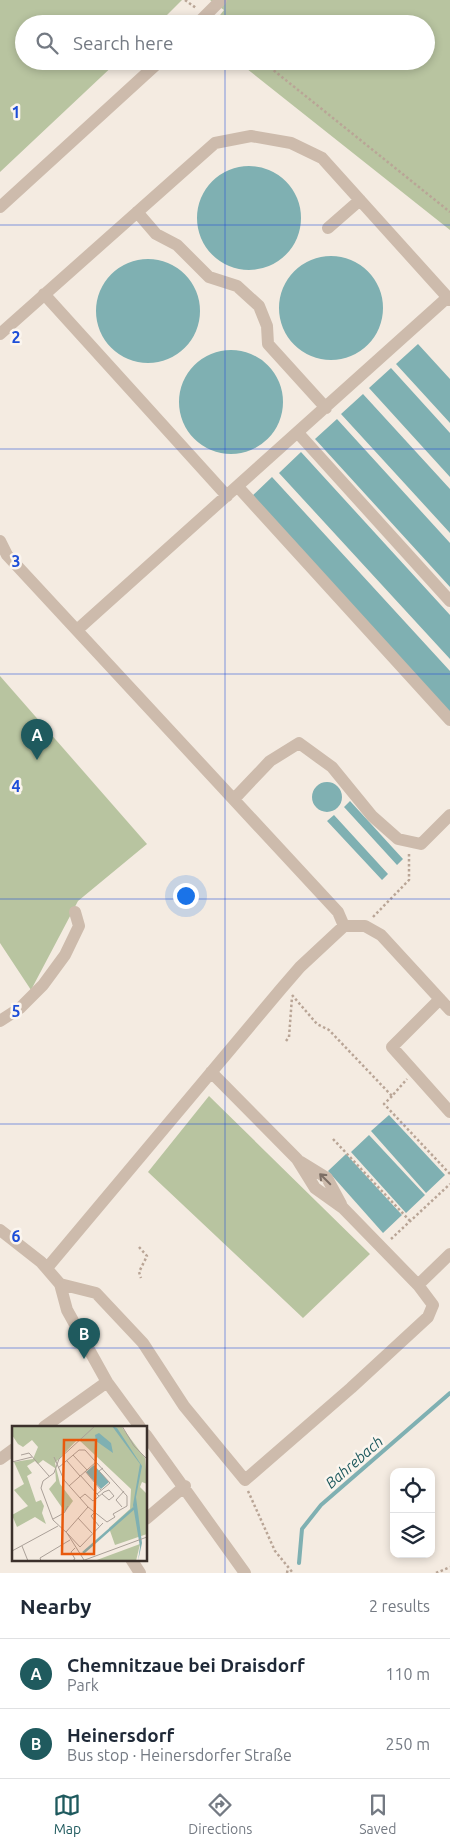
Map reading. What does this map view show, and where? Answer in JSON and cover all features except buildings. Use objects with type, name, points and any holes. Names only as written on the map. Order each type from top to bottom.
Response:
[{"type":"street","points":[[207,15],[221,0]]},
{"type":"street","points":[[0,208],[150,70]]},
{"type":"street","points":[[0,334],[215,143],[251,136],[292,143],[322,158],[449,298],[77,630]]},
{"type":"street","points":[[328,228],[360,200]]},
{"type":"street","points":[[137,212],[156,234],[177,245],[209,277],[237,286],[259,306],[267,326],[268,344],[326,408]]},
{"type":"street","points":[[44,294],[227,496]]},
{"type":"street","points":[[298,433],[450,601]]},
{"type":"street","points":[[238,486],[450,720]]},
{"type":"street","points":[[0,541],[7,555],[338,912],[344,926]]},
{"type":"street","points":[[234,799],[270,761],[299,743],[332,767],[372,816],[398,839],[421,844],[450,815]]},
{"type":"street","points":[[0,1021],[20,1008],[43,985],[65,955],[79,926],[75,912]]},
{"type":"street","points":[[47,1268],[293,975],[344,926],[364,926],[381,935],[450,1010]]},
{"type":"street","points":[[440,1000],[392,1047],[450,1112]]},
{"type":"street","points":[[60,1284],[96,1293],[143,1343],[184,1406],[245,1480],[351,1388],[428,1317],[433,1305],[418,1285],[343,1208],[315,1188],[297,1160],[211,1072]]},
{"type":"street","points":[[0,1230],[41,1262],[60,1284],[67,1310],[107,1382],[139,1426]]},
{"type":"street","points":[[418,1285],[450,1254]]},
{"type":"street","points":[[45,1426],[107,1382]]},
{"type":"street","points":[[148,1438],[185,1486],[246,1573]]},
{"type":"street","points":[[0,1459],[12,1450]]},
{"type":"street","points":[[148,1517],[185,1486]]},
{"type":"street","points":[[131,1560],[140,1573]]},
{"type":"path","points":[[273,70],[450,212]]},
{"type":"path","points":[[364,926],[409,880],[409,841]]},
{"type":"path","points":[[286,1041],[289,1037],[293,975]]},
{"type":"path","points":[[292,995],[317,1024],[329,1030],[392,1096]]},
{"type":"path","points":[[414,1071],[384,1104],[450,1174]]},
{"type":"path","points":[[333,1139],[410,1221]]},
{"type":"path","points":[[382,1248],[450,1184]]},
{"type":"path","points":[[139,1247],[147,1256],[139,1272],[141,1278]]},
{"type":"path","points":[[245,1480],[275,1551],[294,1573]]},
{"type":"path","points":[[436,1573],[450,1567]]},
{"type":"path","points":[[287,1573],[288,1568]]},
{"type":"green space","points":[[0,0],[182,0],[167,15],[15,15],[15,70],[108,70],[0,172]]},
{"type":"green space","points":[[210,0],[450,0],[450,230],[248,70],[435,70],[435,15],[220,15],[224,10]]},
{"type":"green space","points":[[0,676],[147,844],[78,901],[31,990],[0,943]]},
{"type":"green space","points":[[209,1096],[370,1254],[303,1318],[148,1172]]},
{"type":"water","points":[[249,166],[269,170],[286,181],[297,198],[301,218],[297,238],[286,255],[269,266],[249,270],[229,266],[212,255],[201,238],[197,218],[201,198],[212,181],[229,170]]},
{"type":"water","points":[[331,256],[351,260],[368,271],[379,288],[383,308],[379,328],[368,345],[351,356],[331,360],[311,356],[294,345],[283,328],[279,308],[283,288],[294,271],[311,260]]},
{"type":"water","points":[[148,259],[168,263],[185,274],[196,291],[200,311],[196,331],[185,348],[168,359],[148,363],[128,359],[111,348],[100,331],[96,311],[100,291],[111,274],[128,263]]},
{"type":"water","points":[[418,344],[450,379],[450,423],[396,364]]},
{"type":"water","points":[[231,350],[251,354],[268,365],[279,382],[283,402],[279,422],[268,439],[251,450],[231,454],[211,450],[194,439],[183,422],[179,402],[183,382],[194,365],[211,354]]},
{"type":"water","points":[[391,368],[450,433],[450,477],[369,388]]},
{"type":"water","points":[[363,394],[450,489],[450,533],[341,414]]},
{"type":"water","points":[[337,419],[450,543],[450,587],[315,439]]},
{"type":"water","points":[[301,452],[450,615],[450,659],[279,473]]},
{"type":"water","points":[[272,477],[450,671],[450,715],[251,497]]},
{"type":"water","points":[[327,782],[338,786],[342,797],[338,808],[327,812],[316,808],[312,797],[316,786]]},
{"type":"water","points":[[350,801],[403,859],[397,865],[344,807]]},
{"type":"water","points":[[334,815],[388,874],[382,880],[327,821]]},
{"type":"water","points":[[389,1115],[445,1175],[426,1193],[371,1131]]},
{"type":"water","points":[[369,1135],[425,1195],[406,1213],[351,1152]]},
{"type":"water","points":[[346,1154],[402,1215],[383,1233],[328,1171]]},
{"type":"waterway","name":"Bahrebach","points":[[299,1563],[302,1529],[321,1505],[450,1393]]},
{"type":"place","name":"Chemnitzaue bei Draisdorf","points":[[37,760]]},
{"type":"place","name":"Heinersdorf","points":[[84,1359]]}]
